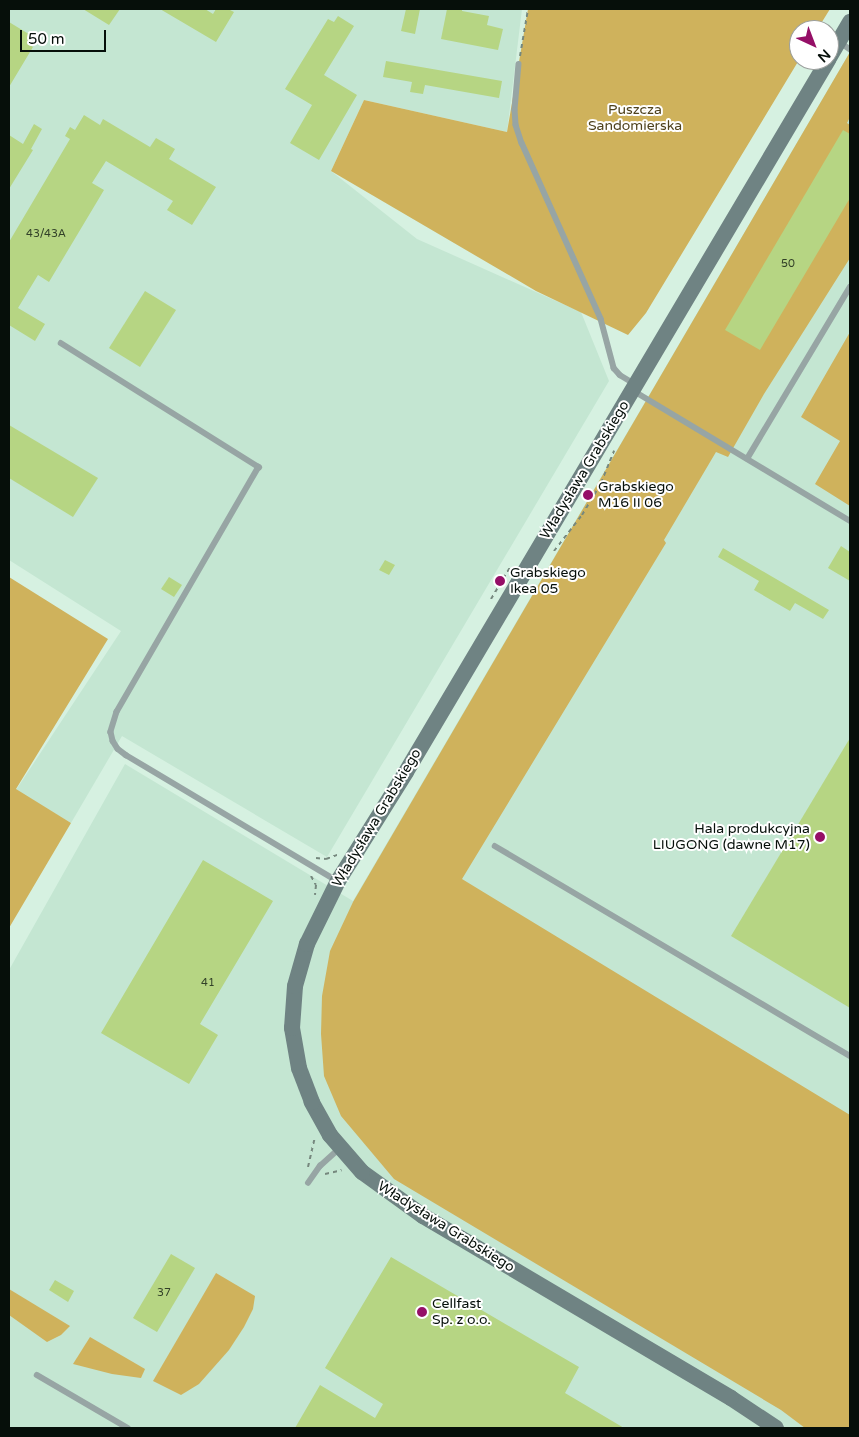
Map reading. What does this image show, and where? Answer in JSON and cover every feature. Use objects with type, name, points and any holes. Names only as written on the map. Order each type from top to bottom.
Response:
[{"type":"street","name":"Władysława Grabskiego","points":[[844,45],[850,22]]},
{"type":"street","name":"Władysława Grabskiego","points":[[776,1428],[731,1398],[423,1216],[362,1172],[340,1148],[321,1120],[304,1082],[292,1028],[295,986],[307,944],[338,881],[411,764],[821,70]]},
{"type":"lane","points":[[519,64],[515,110],[516,125],[522,143],[601,319],[614,368],[634,387],[850,521]]},
{"type":"lane","points":[[747,458],[850,287]]},
{"type":"lane","points":[[61,343],[258,467],[117,712],[111,732],[113,741],[126,755],[338,881]]},
{"type":"lane","points":[[495,846],[850,1056]]},
{"type":"lane","points":[[310,1180],[326,1160],[340,1148]]},
{"type":"lane","points":[[37,1375],[128,1428]]},
{"type":"path","points":[[519,64],[528,9]]},
{"type":"path","points":[[553,553],[582,515],[596,491],[616,444]]},
{"type":"path","points":[[310,1180],[304,1173],[312,1152],[316,1131]]},
{"type":"shaded area","points":[[9,9],[522,9],[507,132],[364,100],[331,171],[417,239],[581,312],[609,381],[327,857],[122,736],[71,823],[16,790],[121,631],[9,560]]},
{"type":"shaded area","points":[[850,52],[850,1428],[9,1428],[9,970],[125,764],[353,901]]},
{"type":"green space","name":"Puszcza Sandomierska","points":[[528,9],[830,9],[823,20],[789,20],[789,70],[793,70],[646,313],[628,335],[536,291],[331,171],[364,100],[507,132]]},
{"type":"green space","points":[[850,52],[850,117],[847,123],[850,125],[850,258],[764,394],[728,457],[716,452],[664,540],[666,543],[462,879],[850,1115],[850,1428],[805,1428],[781,1410],[394,1179],[341,1116],[324,1076],[321,1034],[322,996],[330,951],[353,902]]},
{"type":"green space","points":[[850,332],[850,506],[815,484],[840,441],[801,417]]},
{"type":"green space","points":[[9,577],[108,639],[16,789],[71,823],[9,928]]},
{"type":"green space","points":[[216,1273],[255,1296],[253,1309],[229,1350],[199,1384],[181,1395],[153,1381]]},
{"type":"green space","points":[[9,1289],[70,1326],[61,1335],[47,1342],[9,1315]]},
{"type":"green space","points":[[90,1337],[145,1369],[141,1378],[112,1374],[73,1364]]},
{"type":"building","points":[[83,9],[120,9],[109,25]]},
{"type":"building","points":[[160,9],[205,9],[213,14],[216,9],[228,9],[234,12],[216,42]]},
{"type":"building","points":[[406,9],[420,9],[415,34],[401,31]]},
{"type":"building","points":[[447,9],[462,9],[462,11],[489,16],[487,25],[503,29],[498,50],[441,39]]},
{"type":"building","points":[[338,16],[354,26],[324,75],[357,95],[319,160],[290,143],[312,105],[285,89],[328,19],[334,22]]},
{"type":"building","points":[[9,22],[32,36],[28,44],[33,47],[9,87]]},
{"type":"building","points":[[386,61],[502,81],[499,98],[425,85],[423,94],[410,92],[412,82],[383,77]]},
{"type":"building","points":[[84,115],[100,125],[103,119],[150,147],[156,138],[175,149],[169,159],[216,187],[192,225],[167,210],[173,201],[106,161],[92,183],[104,190],[49,282],[38,275],[18,308],[45,324],[35,341],[9,325],[9,242],[70,139],[65,136],[70,127],[75,130]]},
{"type":"building","points":[[34,124],[42,129],[31,149],[33,150],[9,189],[9,135],[23,144]]},
{"type":"building","points":[[843,130],[850,134],[850,198],[760,350],[725,330]]},
{"type":"building","points":[[145,291],[176,310],[140,367],[109,348]]},
{"type":"building","points":[[9,425],[98,478],[73,517],[9,478]]},
{"type":"building","points":[[841,546],[850,552],[850,581],[828,568]]},
{"type":"building","points":[[723,548],[829,610],[823,619],[795,603],[790,611],[754,590],[759,581],[718,557]]},
{"type":"building","points":[[385,560],[395,565],[389,575],[379,570]]},
{"type":"building","points":[[169,577],[182,585],[174,597],[161,589]]},
{"type":"building","name":"Hala produkcyjna LIUGONG (dawne M17)","points":[[850,738],[850,1008],[731,936]]},
{"type":"building","points":[[203,860],[273,901],[200,1024],[218,1035],[189,1084],[101,1033]]},
{"type":"building","points":[[171,1254],[195,1268],[157,1332],[133,1318]]},
{"type":"building","name":"Cellfast Sp. z o.o.","points":[[391,1257],[579,1367],[565,1393],[624,1428],[295,1428],[320,1385],[375,1418],[383,1404],[325,1368]]},
{"type":"building","points":[[55,1280],[74,1291],[68,1302],[49,1290]]},
{"type":"place","name":"Grabskiego M16 II 06","points":[[588,495]]},
{"type":"place","name":"Grabskiego Ikea 05","points":[[500,581]]},
{"type":"place","name":"Hala produkcyjna LIUGONG (dawne M17)","points":[[820,837]]},
{"type":"place","name":"Cellfast Sp. z o.o.","points":[[422,1312]]}]
